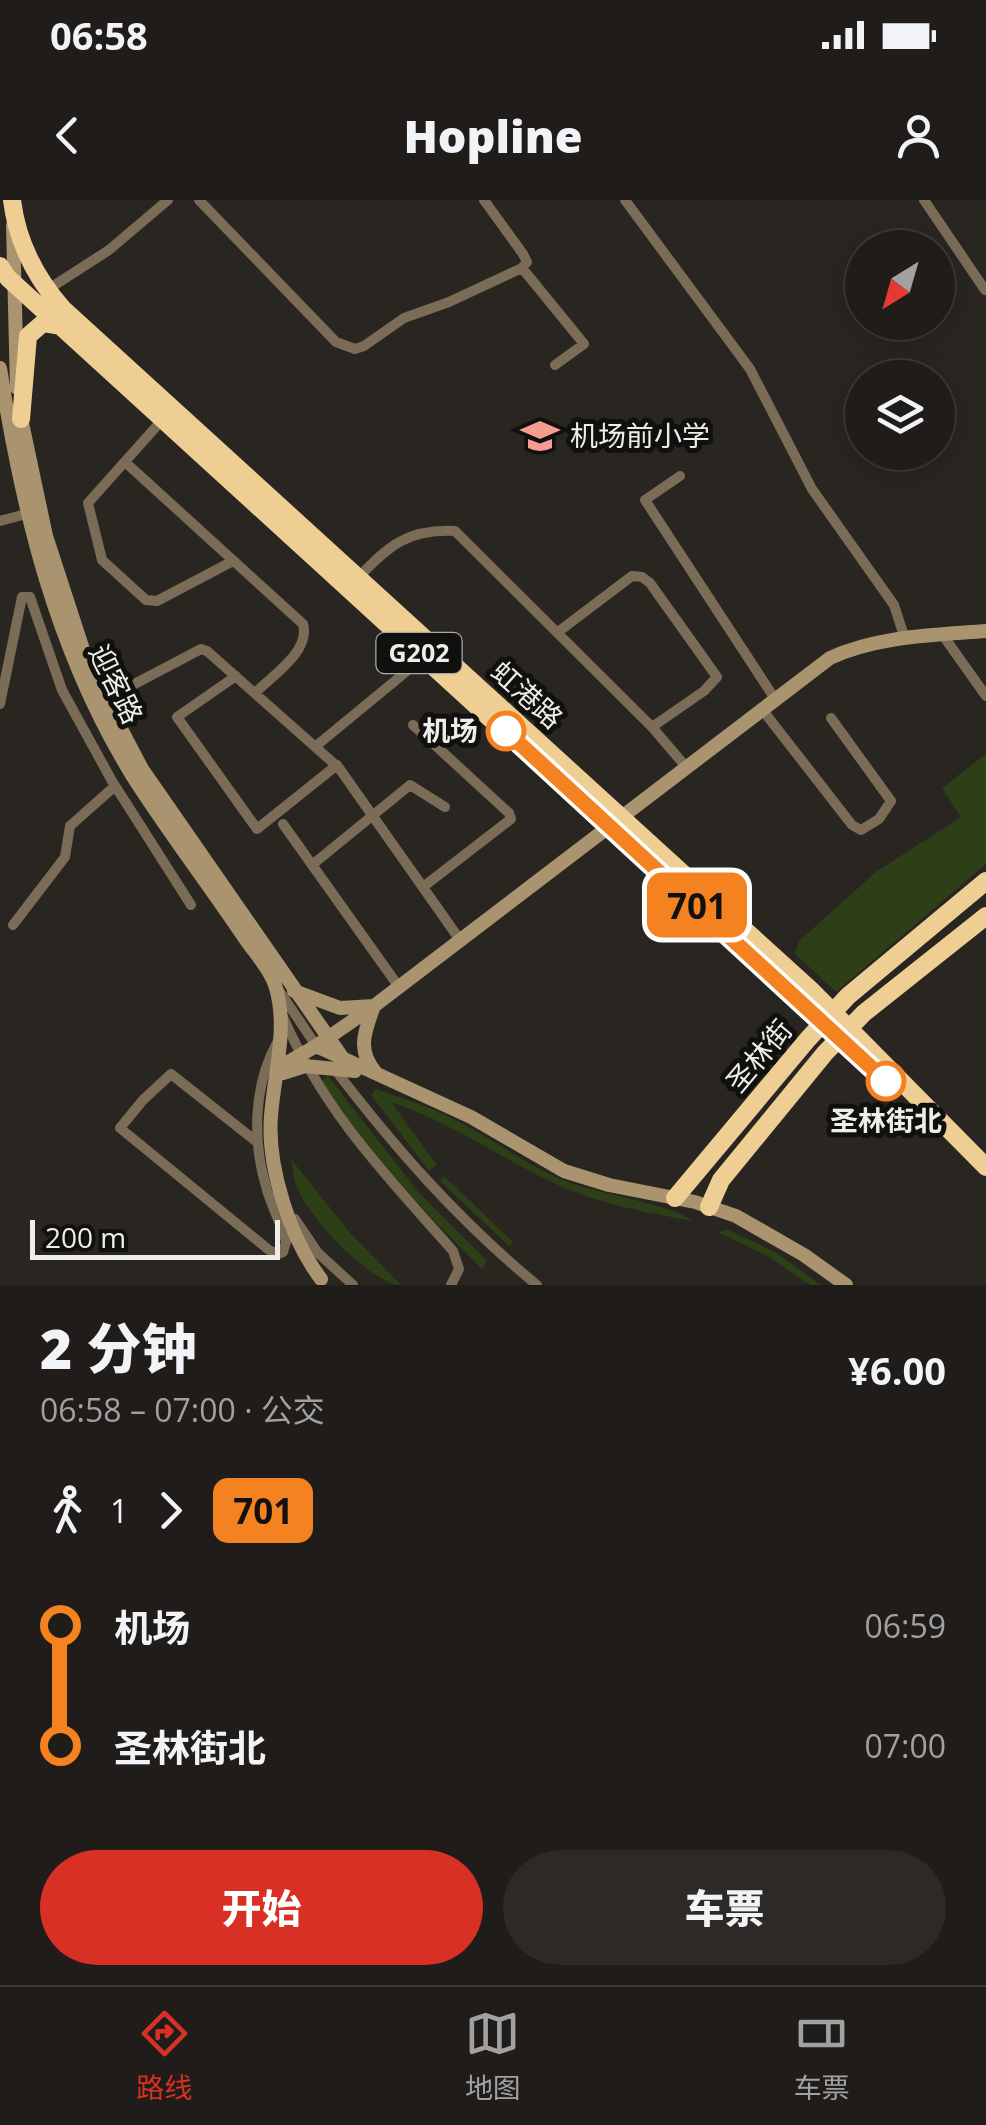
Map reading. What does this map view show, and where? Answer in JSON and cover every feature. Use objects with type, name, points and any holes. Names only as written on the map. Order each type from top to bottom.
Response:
[{"type":"highway","name":"虹港路","points":[[12,204],[19,239],[48,290],[77,322],[358,578],[986,1167]]},
{"type":"highway","name":"虹港路","points":[[0,266],[14,284],[424,657],[614,821]]},
{"type":"highway","points":[[20,418],[28,336],[43,323],[60,326]]},
{"type":"highway","name":"圣林街","points":[[675,1198],[829,1017],[986,882]]},
{"type":"highway","name":"圣林街","points":[[709,1207],[721,1180],[864,1013],[986,916]]},
{"type":"highway","name":"虹港路","points":[[845,1033],[986,1182]]},
{"type":"main road","name":"迎客路","points":[[12,204],[20,418],[34,513],[88,668],[134,754],[294,990],[322,1042]]},
{"type":"main road","name":"迎客路","points":[[0,368],[62,632],[77,674],[138,784],[275,984]]},
{"type":"main road","points":[[277,1072],[302,1061],[830,658],[848,650],[905,640],[986,631]]},
{"type":"main road","points":[[275,984],[279,1040],[270,1129],[272,1161],[286,1206],[321,1279]]},
{"type":"main road","points":[[294,990],[340,1008],[374,1006]]},
{"type":"main road","points":[[374,1006],[362,1044],[364,1056],[380,1077]]},
{"type":"main road","points":[[322,1042],[339,1063]]},
{"type":"main road","points":[[302,1061],[339,1063],[380,1077],[471,1117],[564,1170],[736,1216],[776,1237],[846,1285]]},
{"type":"street","points":[[48,290],[108,250],[168,200]]},
{"type":"street","points":[[199,200],[346,348],[364,346],[404,318],[522,268],[527,262],[484,200]]},
{"type":"street","points":[[625,200],[750,369],[812,489],[894,606],[905,640]]},
{"type":"street","points":[[924,200],[985,290]]},
{"type":"street","points":[[522,268],[584,344],[555,364]]},
{"type":"street","points":[[163,419],[88,502],[102,560],[146,600],[157,601],[233,561]]},
{"type":"street","points":[[124,462],[302,624],[305,633],[296,653],[255,693]]},
{"type":"street","points":[[680,476],[645,500],[774,698]]},
{"type":"street","points":[[0,521],[34,513]]},
{"type":"street","points":[[358,578],[390,545],[435,530],[455,531],[652,727],[688,768]]},
{"type":"street","points":[[558,632],[632,576],[650,583],[717,677],[704,691],[652,727]]},
{"type":"street","points":[[0,704],[22,597],[30,596],[62,690],[115,786],[191,905]]},
{"type":"street","points":[[942,634],[986,696]]},
{"type":"street","points":[[106,699],[201,649],[337,765],[460,940]]},
{"type":"street","points":[[316,746],[424,657]]},
{"type":"street","points":[[236,676],[178,717],[256,829],[337,765]]},
{"type":"street","points":[[62,690],[84,681]]},
{"type":"street","points":[[762,708],[852,824],[862,830],[879,819],[891,800],[831,718]]},
{"type":"street","points":[[413,725],[511,819],[423,887]]},
{"type":"street","points":[[312,864],[410,785],[445,807]]},
{"type":"street","points":[[14,924],[65,857],[70,826],[115,786]]},
{"type":"street","points":[[283,824],[399,987]]},
{"type":"street","points":[[275,984],[322,1042]]},
{"type":"street","points":[[279,1006],[302,1061],[370,1158],[453,1252],[459,1265],[452,1285]]},
{"type":"street","points":[[258,1142],[171,1074],[120,1128],[278,1254],[283,1252],[286,1242],[268,1192],[258,1142],[264,1075],[279,1040]]},
{"type":"street","points":[[339,1063],[394,1146],[430,1187],[496,1252],[537,1285]]},
{"type":"street","points":[[286,1206],[318,1253],[353,1285]]},
{"type":"green space","points":[[986,754],[986,864],[836,992],[795,954],[799,941],[876,872],[961,817],[942,788]]},
{"type":"green space","points":[[328,1076],[420,1194],[487,1261],[482,1269],[357,1132],[319,1083]]},
{"type":"green space","points":[[376,1089],[458,1121],[558,1178],[671,1211],[692,1221],[620,1206],[567,1189],[391,1102],[437,1165],[429,1171],[371,1095]]},
{"type":"green space","points":[[291,1159],[351,1234],[401,1285],[374,1274],[328,1232],[304,1202]]},
{"type":"green space","points":[[444,1176],[513,1242],[509,1246],[440,1181]]},
{"type":"green space","points":[[728,1230],[775,1252],[821,1285],[810,1285],[766,1255],[717,1232]]},
{"type":"bus line","name":"701","points":[[506,731],[886,1081]]},
{"type":"place","name":"机场前小学","points":[[540,436]]},
{"type":"place","name":"机场","points":[[506,731]]},
{"type":"place","name":"圣林街北","points":[[886,1081]]}]
